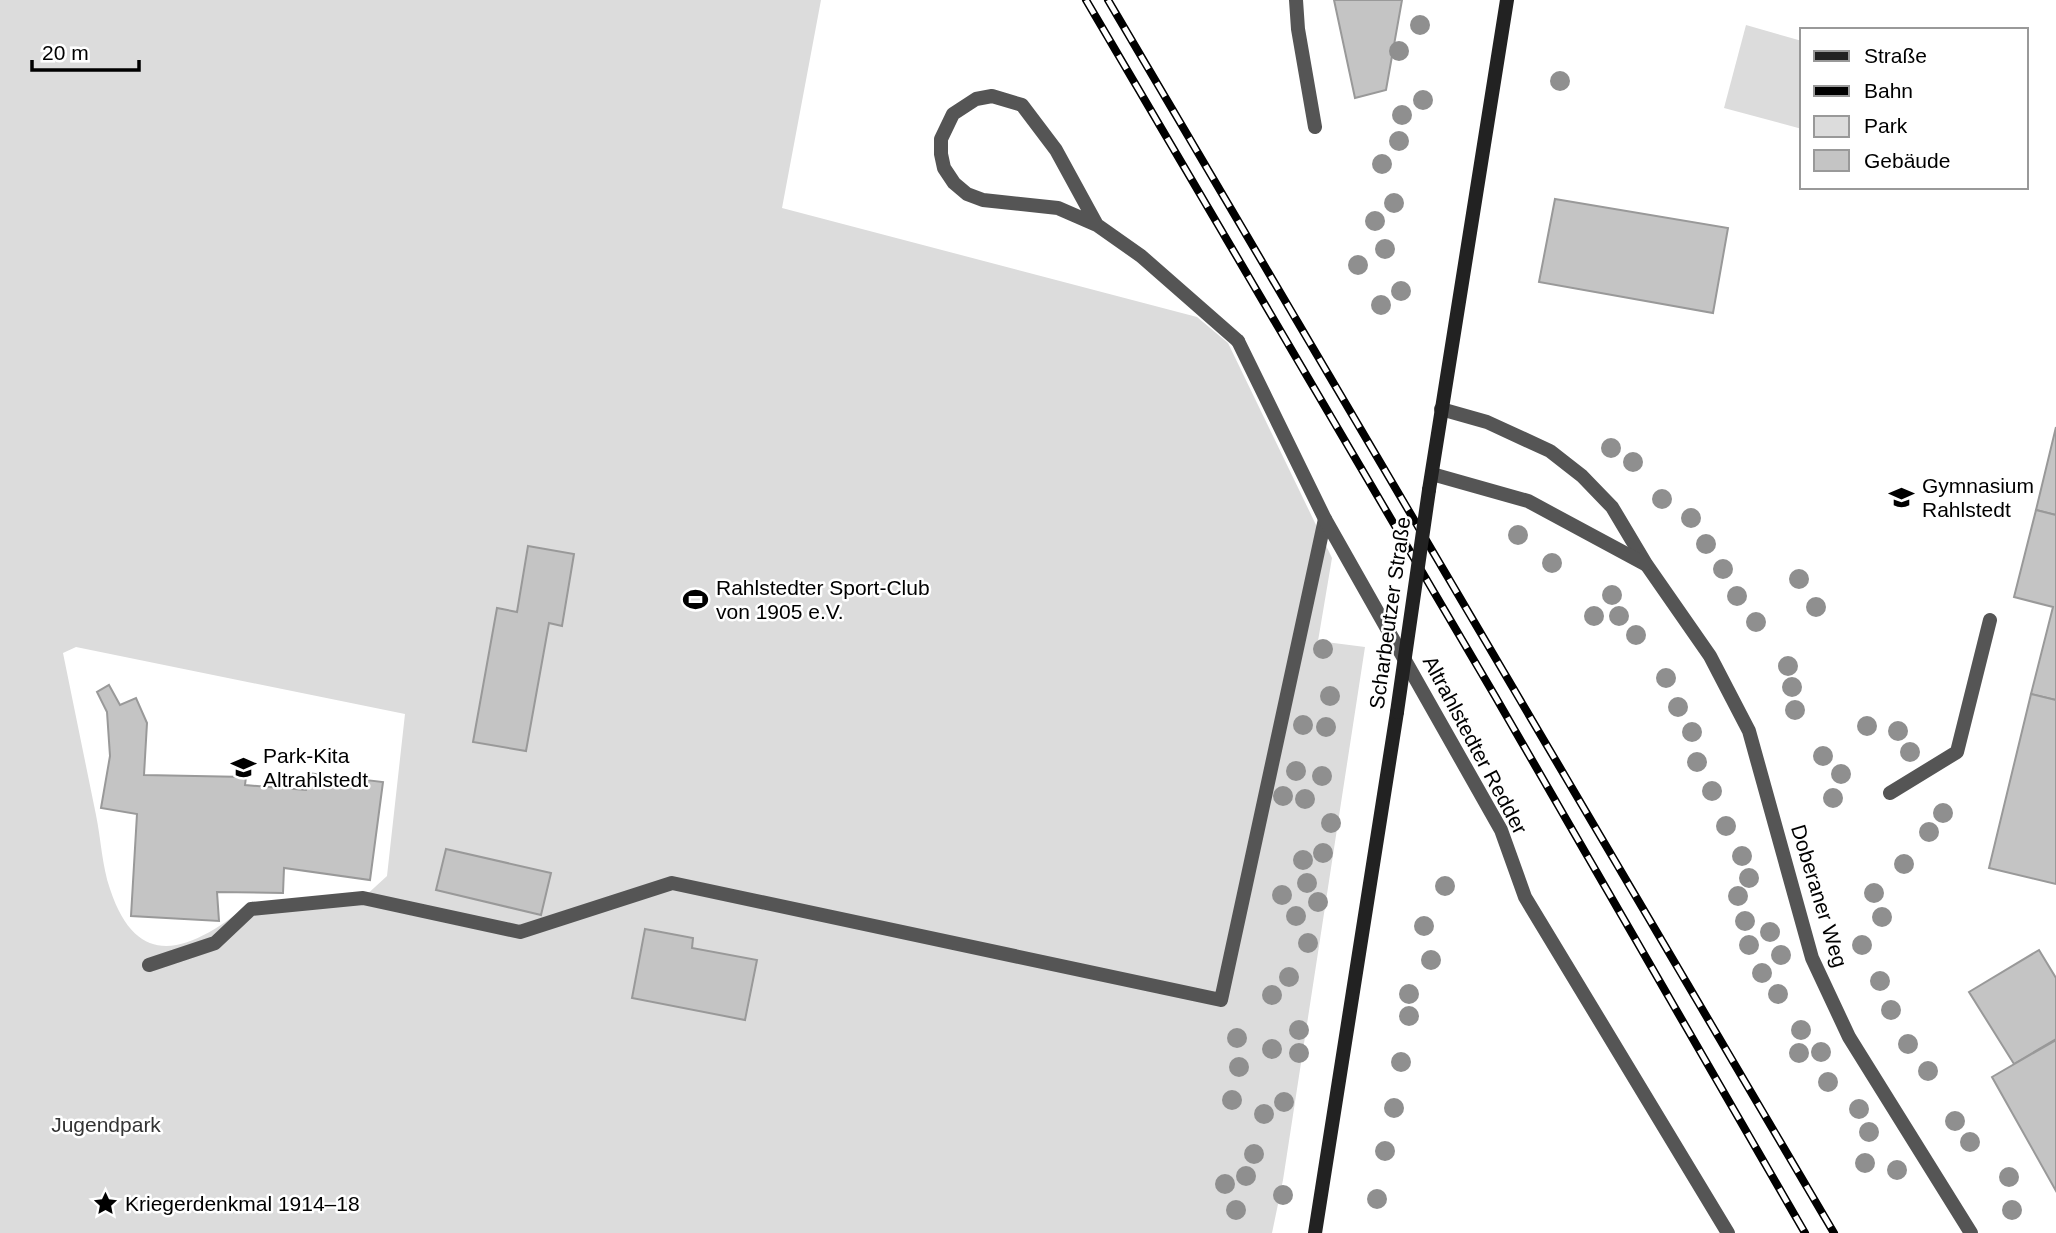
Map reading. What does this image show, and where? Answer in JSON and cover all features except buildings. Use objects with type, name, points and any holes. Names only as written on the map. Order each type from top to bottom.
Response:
[{"type":"main road","name":"Scharbeutzer Straße","points":[[1315,1233],[1397,712],[1441,409],[1507,0]]},
{"type":"street","points":[[1296,0],[1315,127]]},
{"type":"street","points":[[992,96],[1022,105],[1032,114],[1056,150],[1097,225],[1058,208],[983,200],[967,194],[954,183],[944,168],[941,154],[941,139],[953,114],[976,99],[992,96]]},
{"type":"street","name":"Altrahlstedter Redder","points":[[1097,225],[1141,256],[1238,341],[1325,519],[1501,830],[1525,897],[1728,1233]]},
{"type":"street","name":"Doberaner Weg","points":[[1441,409],[1487,422],[1562,460],[1612,507],[1646,564],[1710,656],[1749,731],[1812,958],[1849,1037],[1971,1233]]},
{"type":"street","name":"Doberaner Weg","points":[[1432,474],[1528,501],[1646,564]]},
{"type":"street","points":[[149,965],[215,943],[251,909],[363,898],[520,932],[672,883],[1221,1000],[1325,519]]},
{"type":"street","points":[[1890,793],[1957,752],[1990,620]]},
{"type":"green space","name":"Rahlstedter Sport-Club von 1905 e.V.","points":[[0,0],[821,0],[782,208],[1197,317],[1228,343],[1332,558],[1318,641],[1365,647],[1283,1180],[1272,1233],[0,1233]],"holes":[[[76,647],[405,714],[387,876],[363,898],[253,911],[253,901],[212,930],[192,941],[172,946],[154,944],[137,935],[123,917],[105,871],[63,653]]]},
{"type":"green space","points":[[1746,25],[1800,40],[1800,128],[1724,108]]},
{"type":"railway","points":[[1086,0],[1495,696],[1805,1233]]},
{"type":"railway","points":[[1108,0],[1834,1233]]},
{"type":"place","name":"Gymnasium Rahlstedt","points":[[1902,498]]},
{"type":"place","name":"Rahlstedter Sport-Club von 1905 e.V.","points":[[696,600]]},
{"type":"place","name":"Park-Kita Altrahlstedt","points":[[243,768]]},
{"type":"place","name":"Kriegerdenkmal 1914–18","points":[[105,1204]]},
{"type":"park label","name":"Jugendpark","points":[[106,1125]]}]
